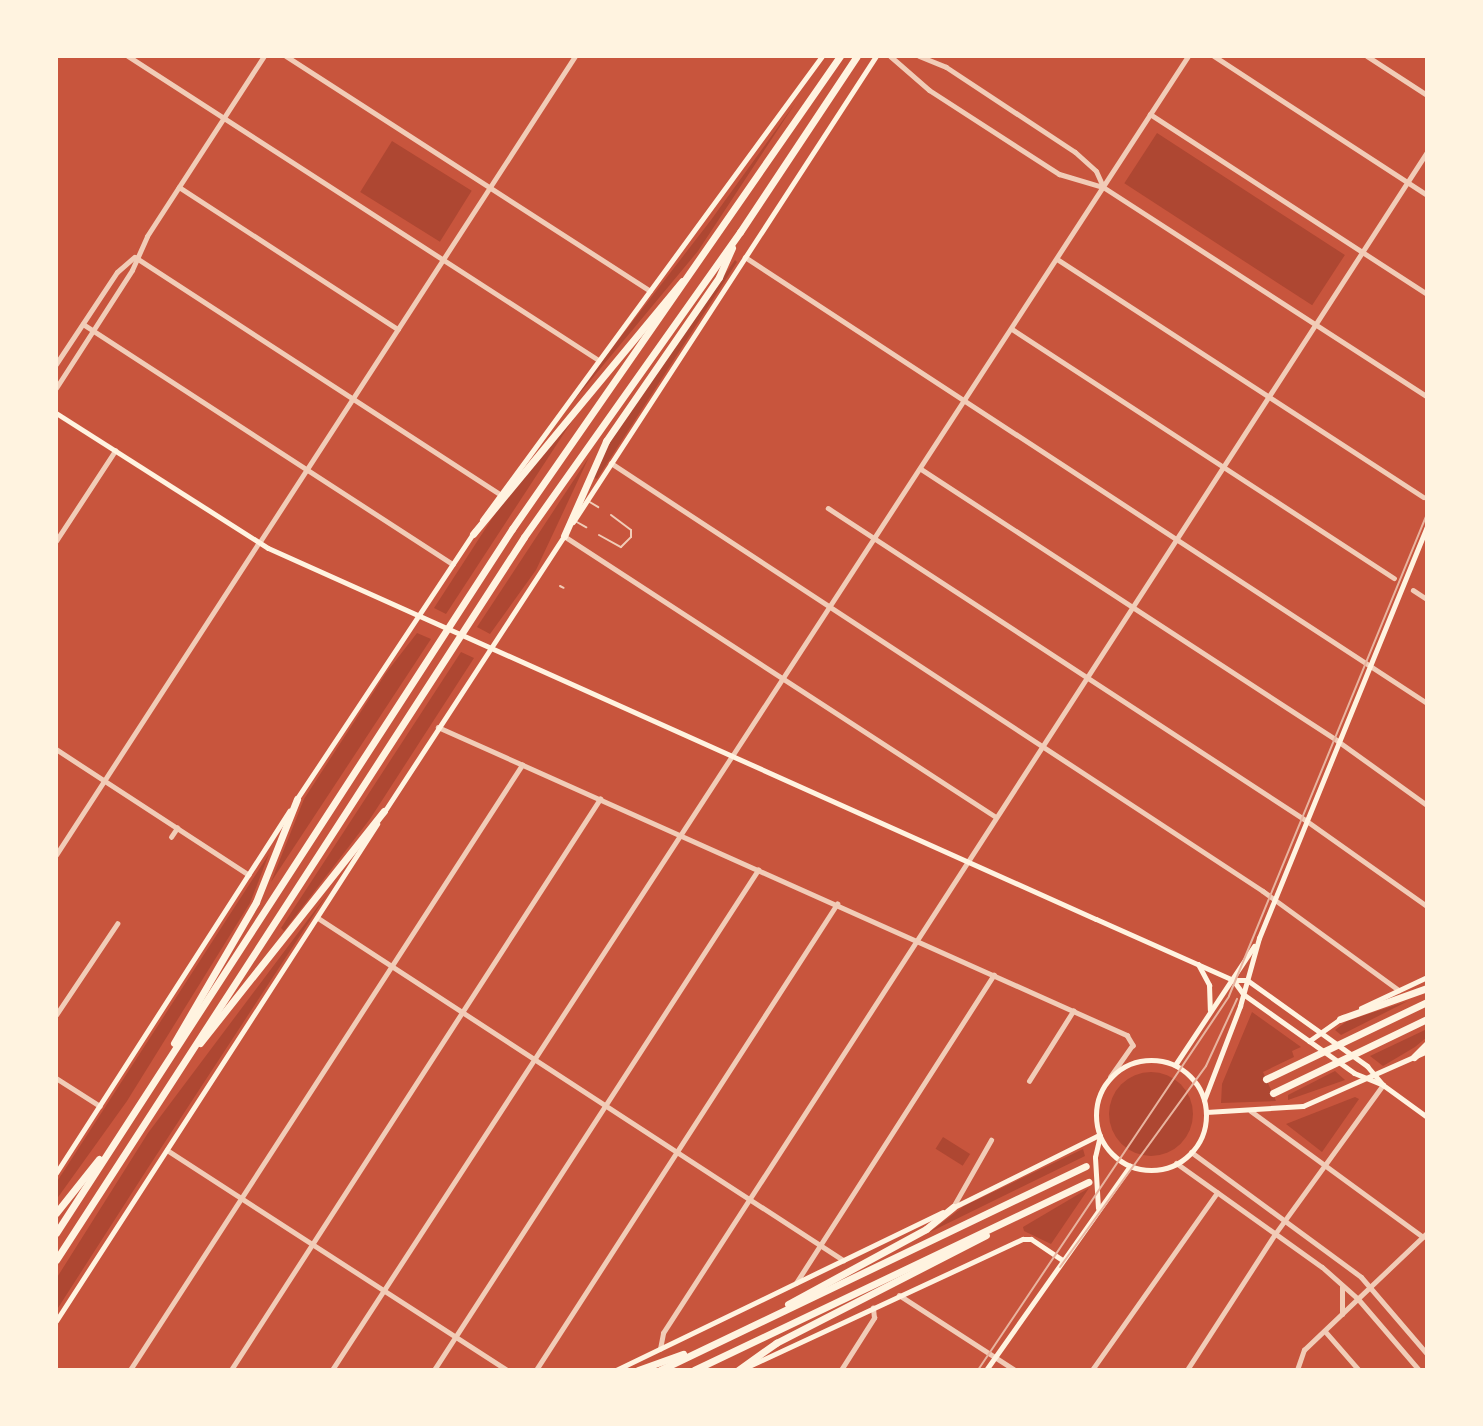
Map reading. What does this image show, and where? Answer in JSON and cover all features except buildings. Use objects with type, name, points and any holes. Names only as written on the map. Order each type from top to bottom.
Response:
[{"type":"highway","points":[[56,1260],[552,495],[740,232],[857,56]]},
{"type":"highway","points":[[56,1233],[519,518],[699,263],[838,58]]},
{"type":"highway","points":[[564,536],[606,441],[719,276],[740,232]]},
{"type":"highway","points":[[473,534],[664,299],[699,263]]},
{"type":"highway","points":[[165,1062],[186,1017],[256,902],[297,799]]},
{"type":"highway","points":[[184,1062],[384,811]]},
{"type":"highway","points":[[1340,1018],[1384,1007],[1427,988]]},
{"type":"highway","points":[[1266,1079],[1427,1002]]},
{"type":"highway","points":[[1273,1093],[1427,1019]]},
{"type":"highway","points":[[1414,1057],[1427,1044]]},
{"type":"highway","points":[[56,1213],[124,1128]]},
{"type":"highway","points":[[660,1370],[1086,1166]]},
{"type":"highway","points":[[694,1370],[1088,1182]]},
{"type":"highway","points":[[739,1370],[776,1343],[898,1284],[1044,1202]]},
{"type":"highway","points":[[757,1324],[850,1267],[926,1229],[953,1207]]},
{"type":"highway","points":[[638,1370],[710,1346]]},
{"type":"main road","points":[[56,1173],[498,494],[822,56]]},
{"type":"main road","points":[[56,1321],[318,918],[489,648],[876,56]]},
{"type":"main road","points":[[56,413],[259,543],[1233,980],[1247,981],[1359,1060],[1383,1085],[1427,1117]]},
{"type":"main road","points":[[1204,1100],[1243,993],[1259,938],[1427,526]]},
{"type":"main road","points":[[1175,1065],[1259,938]]},
{"type":"main road","points":[[1198,964],[1209,985],[1210,1011]]},
{"type":"main road","points":[[1309,1041],[1318,1031],[1340,1018],[1427,977]]},
{"type":"main road","points":[[1233,980],[1243,993],[1345,1067],[1365,1080],[1383,1085]]},
{"type":"main road","points":[[1206,1112],[1303,1106],[1427,1051]]},
{"type":"main road","points":[[1097,1211],[1096,1157],[1100,1135],[1097,1105],[1111,1077],[1139,1061],[1175,1065],[1193,1079],[1204,1100],[1206,1112],[1202,1134],[1191,1152],[1176,1163],[1154,1170],[1130,1166],[1113,1155],[1100,1135]]},
{"type":"main road","points":[[616,1370],[1100,1135]]},
{"type":"main road","points":[[986,1370],[1130,1166]]},
{"type":"main road","points":[[739,1370],[1027,1238],[1062,1260]]},
{"type":"street","points":[[128,56],[597,359]]},
{"type":"street","points":[[56,364],[121,267],[134,257],[264,56]]},
{"type":"street","points":[[286,56],[650,291]]},
{"type":"street","points":[[56,855],[575,56]]},
{"type":"street","points":[[890,56],[929,90],[1059,174],[1103,187],[1427,397]]},
{"type":"street","points":[[919,56],[946,68],[1075,152],[1096,171],[1103,187]]},
{"type":"street","points":[[332,1370],[1188,56]]},
{"type":"street","points":[[1214,56],[1427,195]]},
{"type":"street","points":[[1367,56],[1427,95]]},
{"type":"street","points":[[1150,114],[1427,294]]},
{"type":"street","points":[[660,1349],[663,1333],[749,1198],[1427,152]]},
{"type":"street","points":[[178,187],[398,329]]},
{"type":"street","points":[[56,388],[132,270],[134,257]]},
{"type":"street","points":[[134,257],[498,494]]},
{"type":"street","points":[[745,257],[1178,537],[1427,703]]},
{"type":"street","points":[[1057,259],[1423,498]]},
{"type":"street","points":[[82,323],[453,564]]},
{"type":"street","points":[[1012,329],[1394,578]]},
{"type":"street","points":[[56,541],[115,451]]},
{"type":"street","points":[[611,463],[1274,901],[1399,990]]},
{"type":"street","points":[[920,469],[1338,741],[1427,805]]},
{"type":"street","points":[[828,508],[1307,821],[1427,906]]},
{"type":"street","points":[[564,536],[996,817]]},
{"type":"street","points":[[1413,590],[1427,599]]},
{"type":"street","points":[[438,727],[994,975],[1132,1040],[1111,1077]]},
{"type":"street","points":[[56,749],[249,875]]},
{"type":"street","points":[[130,1370],[522,765]]},
{"type":"street","points":[[231,1370],[600,799]]},
{"type":"street","points":[[171,837],[177,828]]},
{"type":"street","points":[[434,1370],[758,870]]},
{"type":"street","points":[[536,1370],[675,1150],[837,905]]},
{"type":"street","points":[[318,918],[843,1260]]},
{"type":"street","points":[[56,1015],[117,924]]},
{"type":"street","points":[[796,1283],[994,975]]},
{"type":"street","points":[[1029,1081],[1073,1011]]},
{"type":"street","points":[[56,1078],[100,1106]]},
{"type":"street","points":[[1187,1370],[1284,1220],[1383,1085]]},
{"type":"street","points":[[1251,1111],[1425,1235],[1304,1350],[1297,1370]]},
{"type":"street","points":[[953,1207],[991,1140]]},
{"type":"street","points":[[167,1150],[507,1370]]},
{"type":"street","points":[[1191,1152],[1370,1287],[1427,1354]]},
{"type":"street","points":[[1176,1163],[1275,1234],[1358,1299],[1419,1370]]},
{"type":"street","points":[[1092,1370],[1217,1193]]},
{"type":"street","points":[[1342,1286],[1342,1314]]},
{"type":"street","points":[[899,1295],[1014,1370]]},
{"type":"street","points":[[841,1370],[874,1318],[873,1308]]},
{"type":"street","points":[[1325,1331],[1359,1370]]},
{"type":"lane","points":[[588,500],[598,507]]},
{"type":"lane","points":[[598,535],[620,547],[631,537],[631,530],[611,515]]},
{"type":"lane","points":[[575,520],[586,527]]},
{"type":"lane","points":[[560,586],[564,588]]},
{"type":"shaded area","points":[[796,102],[698,251],[541,440],[711,220]]},
{"type":"shaded area","points":[[1157,133],[1345,255],[1312,305],[1124,183]]},
{"type":"shaded area","points":[[392,141],[472,191],[440,242],[360,192]]},
{"type":"shaded area","points":[[735,260],[737,262],[597,479],[593,477],[612,435]]},
{"type":"shaded area","points":[[574,418],[446,614],[434,608],[504,500]]},
{"type":"shaded area","points":[[589,457],[536,570],[490,634],[477,627]]},
{"type":"shaded area","points":[[417,633],[431,639],[271,882],[304,799],[386,673]]},
{"type":"shaded area","points":[[461,652],[474,658],[370,819],[284,931],[281,928]]},
{"type":"shaded area","points":[[269,854],[250,903],[127,1101],[56,1200],[56,1183]]},
{"type":"shaded area","points":[[328,893],[56,1311],[56,1279],[148,1133]]},
{"type":"shaded area","points":[[1408,1001],[1341,1035],[1335,1030],[1347,1021]]},
{"type":"shaded area","points":[[1252,1012],[1301,1047],[1292,1051],[1294,1057],[1263,1072],[1276,1101],[1221,1103],[1222,1084]]},
{"type":"shaded area","points":[[1427,1029],[1427,1037],[1383,1066],[1370,1056]]},
{"type":"shaded area","points":[[1335,1071],[1345,1080],[1288,1100],[1288,1095]]},
{"type":"shaded area","points":[[1151,1072],[1174,1079],[1186,1091],[1193,1114],[1186,1137],[1174,1149],[1151,1156],[1128,1149],[1116,1137],[1109,1114],[1116,1091],[1128,1079]]},
{"type":"shaded area","points":[[1355,1097],[1359,1099],[1322,1152],[1286,1124]]},
{"type":"shaded area","points":[[943,1137],[970,1154],[963,1166],[936,1149]]},
{"type":"shaded area","points":[[1083,1149],[1085,1156],[930,1232],[964,1206]]},
{"type":"shaded area","points":[[1089,1188],[1051,1244],[1024,1231],[1023,1227]]},
{"type":"railway","points":[[978,1370],[1229,996],[1427,514]]},
{"type":"railway","points":[[1060,1267],[1206,1066],[1237,999]]}]
